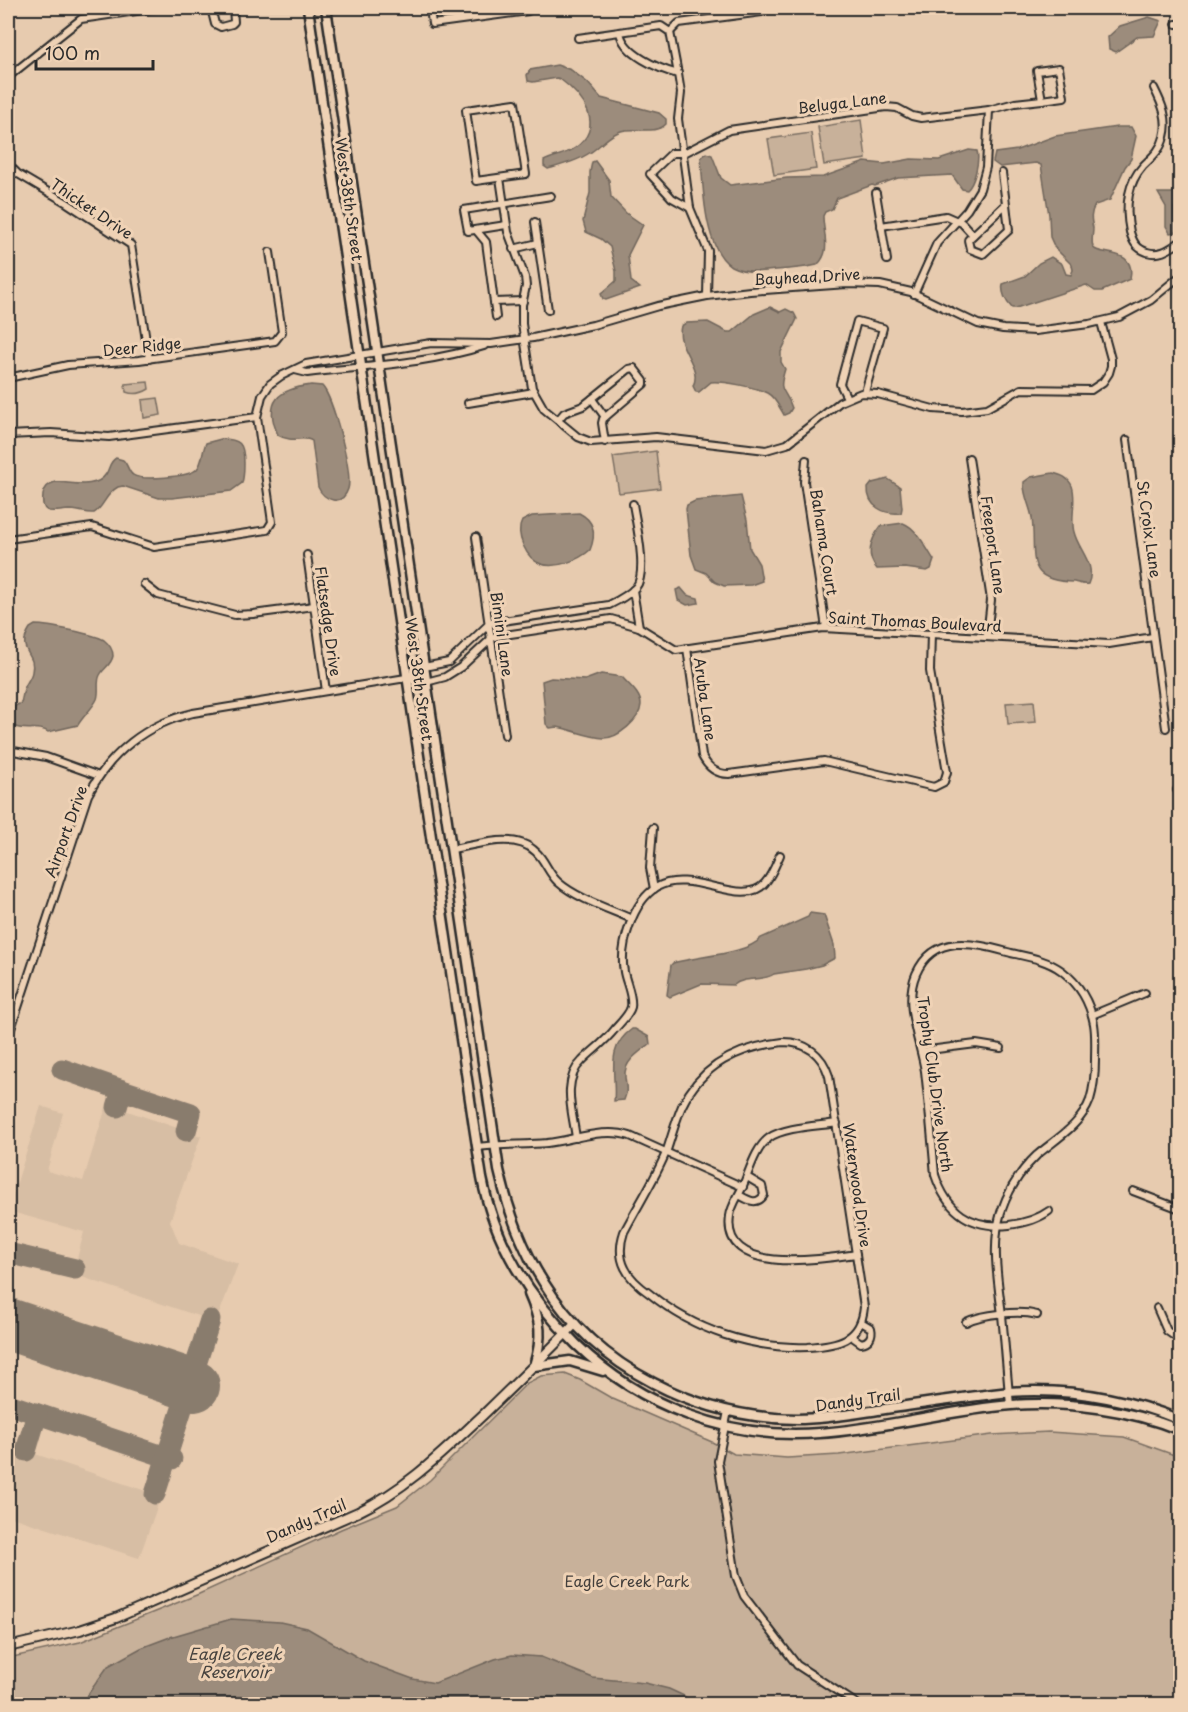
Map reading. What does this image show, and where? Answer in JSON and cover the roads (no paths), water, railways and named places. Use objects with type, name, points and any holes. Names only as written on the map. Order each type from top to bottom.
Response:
[{"type":"main road","name":"West 38th Street","points":[[308,8],[406,678],[484,1188],[489,1208],[518,1272],[543,1308],[565,1334]]},
{"type":"main road","name":"West 38th Street","points":[[326,8],[495,1144],[506,1196],[522,1241],[543,1282],[575,1324]]},
{"type":"main road","points":[[518,1272],[537,1313],[540,1326],[540,1340],[534,1366],[570,1361],[609,1373]]},
{"type":"main road","name":"Dandy Trail","points":[[575,1324],[611,1356],[647,1380],[695,1402],[728,1411],[777,1418],[810,1419],[1009,1392],[1063,1392],[1133,1404],[1180,1420]]},
{"type":"main road","name":"Dandy Trail","points":[[565,1334],[609,1373],[666,1406],[688,1416],[724,1426],[771,1433],[818,1433],[1010,1405],[1045,1404],[1113,1411],[1153,1420],[1180,1430]]},
{"type":"street","points":[[8,77],[81,19],[157,8]]},
{"type":"street","points":[[211,8],[214,24],[221,27],[234,22],[233,8]]},
{"type":"street","points":[[430,8],[432,24],[528,11],[527,8]]},
{"type":"street","points":[[670,32],[679,23],[762,12]]},
{"type":"street","points":[[578,38],[661,26],[670,32],[681,93],[678,116],[690,208],[708,251],[707,296]]},
{"type":"street","points":[[620,32],[621,38],[630,50],[660,68],[678,74]]},
{"type":"street","name":"Beluga Lane","points":[[690,208],[672,198],[650,174],[672,153],[684,153],[729,130],[890,107],[921,118],[989,110],[1015,103],[1042,100],[1064,97],[1059,68],[1038,71],[1042,100]]},
{"type":"street","points":[[1154,88],[1164,107],[1165,136],[1159,149],[1143,166],[1133,182],[1127,200],[1128,222],[1134,243],[1143,250],[1162,253],[1180,243]]},
{"type":"street","points":[[515,103],[526,174],[500,178],[476,181],[466,110],[515,103]]},
{"type":"street","points":[[915,294],[933,248],[974,201],[983,182],[989,110]]},
{"type":"street","name":"Thicket Drive","points":[[8,164],[18,174],[131,245],[148,359]]},
{"type":"street","points":[[1002,173],[1006,204],[1009,230],[983,254],[970,249],[968,240],[1006,204]]},
{"type":"street","points":[[500,178],[506,225],[525,277],[522,317],[534,392],[540,404],[558,420],[583,440],[591,442],[656,437],[770,450],[787,444],[847,398],[866,392],[933,409],[962,411],[987,408],[1021,388],[1091,390],[1103,382],[1111,366],[1101,322]]},
{"type":"street","points":[[876,193],[887,260]]},
{"type":"street","points":[[506,225],[468,231],[464,210],[551,196]]},
{"type":"street","points":[[881,226],[946,216],[962,223],[974,235]]},
{"type":"street","points":[[535,222],[548,310]]},
{"type":"street","points":[[476,230],[486,242],[496,317]]},
{"type":"street","points":[[513,249],[538,243]]},
{"type":"street","name":"Deer Ridge","points":[[8,378],[68,365],[148,359],[273,342],[282,332],[270,252]]},
{"type":"street","name":"Bayhead Drive","points":[[257,417],[262,396],[270,384],[306,364],[360,353],[431,343],[491,344],[524,340],[570,331],[658,306],[707,296],[854,284],[887,286],[915,294],[972,321],[1003,329],[1042,331],[1119,317],[1141,306],[1180,276]]},
{"type":"street","points":[[494,302],[523,301]]},
{"type":"street","points":[[847,398],[840,384],[857,321],[883,328],[866,392]]},
{"type":"street","name":"Bayhead Drive","points":[[295,370],[307,373],[380,365],[458,354],[491,344]]},
{"type":"street","points":[[558,420],[564,413],[581,408],[630,368],[634,368],[644,381],[643,387],[605,417],[602,423],[605,442]]},
{"type":"street","points":[[468,403],[534,392]]},
{"type":"street","points":[[592,399],[605,417]]},
{"type":"street","points":[[8,435],[51,433],[109,437],[257,417],[272,522],[266,531],[154,547],[92,527],[8,539]]},
{"type":"street","name":"St Croix Lane","points":[[1126,440],[1166,728]]},
{"type":"street","name":"Freeport Lane","points":[[969,458],[991,600],[987,636]]},
{"type":"street","name":"Bahama Court","points":[[806,460],[804,482],[826,628]]},
{"type":"street","points":[[406,678],[424,667],[449,663],[489,623],[609,605],[633,590],[639,582],[641,567],[633,504]]},
{"type":"street","name":"Bimini Lane","points":[[476,537],[505,735]]},
{"type":"street","name":"Flatsedge Drive","points":[[307,555],[326,691]]},
{"type":"street","points":[[144,584],[158,595],[235,615],[315,606]]},
{"type":"street","points":[[633,590],[639,627]]},
{"type":"street","points":[[609,605],[611,619]]},
{"type":"street","name":"Saint Thomas Boulevard","points":[[492,638],[611,619],[639,627],[676,650],[826,628],[1109,644],[1153,637]]},
{"type":"street","name":"Aruba Lane","points":[[687,648],[702,752],[710,768],[724,774],[824,760],[931,787],[942,784],[946,778],[930,671],[931,633]]},
{"type":"street","points":[[406,678],[426,682],[445,677],[461,667],[492,638]]},
{"type":"street","name":"Airport Drive","points":[[8,1038],[83,808],[99,776],[125,746],[149,730],[170,720],[193,714],[406,678]]},
{"type":"street","points":[[8,750],[46,757],[99,776]]},
{"type":"street","points":[[653,828],[650,868],[654,888]]},
{"type":"street","points":[[452,849],[507,841],[522,843],[539,855],[552,876],[564,887],[632,919]]},
{"type":"street","points":[[576,1138],[569,1091],[572,1075],[583,1060],[602,1044],[630,1008],[631,996],[624,972],[623,950],[632,919],[643,902],[654,888],[669,882],[690,882],[748,893],[765,883],[780,855]]},
{"type":"street","name":"Trophy Club Drive North","points":[[998,1226],[980,1224],[963,1216],[948,1202],[935,1175],[921,1051],[911,999],[915,975],[923,963],[936,951],[952,944],[967,943],[1037,960],[1055,967],[1077,986],[1092,1015]]},
{"type":"street","points":[[1010,1405],[995,1258],[998,1226],[1008,1194],[1025,1169],[1079,1119],[1089,1103],[1095,1079],[1095,1034],[1092,1015],[1145,993]]},
{"type":"street","name":"Waterwood Drive","points":[[666,1151],[686,1098],[701,1078],[717,1064],[746,1049],[779,1042],[796,1043],[812,1050],[820,1057],[828,1072],[864,1307],[861,1322],[850,1336]]},
{"type":"street","points":[[921,1051],[976,1044],[1000,1048]]},
{"type":"street","points":[[837,1124],[783,1132],[770,1137],[760,1148],[731,1209],[730,1227],[735,1240],[747,1252],[769,1258],[794,1261],[856,1254]]},
{"type":"street","points":[[477,1147],[495,1144],[548,1143],[609,1132],[620,1133],[666,1151],[743,1187]]},
{"type":"street","points":[[666,1151],[624,1232],[621,1243],[623,1265],[634,1280],[670,1309],[709,1329],[750,1342],[792,1347],[832,1344],[850,1336],[861,1343],[870,1339],[872,1335],[871,1328],[861,1322]]},
{"type":"street","points":[[739,1195],[754,1202],[763,1197],[765,1192],[762,1186],[747,1177]]},
{"type":"street","points":[[1132,1191],[1180,1209]]},
{"type":"street","points":[[998,1226],[1029,1221],[1049,1211]]},
{"type":"street","points":[[1157,1308],[1167,1331],[1180,1340]]},
{"type":"street","points":[[966,1322],[980,1317],[1025,1313],[1037,1315]]},
{"type":"street","name":"Dandy Trail","points":[[8,1647],[80,1630],[116,1618],[371,1506],[399,1490],[424,1470],[575,1324]]},
{"type":"street","points":[[728,1411],[718,1461],[736,1576],[744,1596],[797,1665],[857,1704]]},
{"type":"water","points":[[1149,17],[1161,21],[1154,36],[1137,37],[1116,52],[1109,49],[1108,37],[1120,26]]},
{"type":"water","points":[[557,65],[571,70],[588,83],[601,98],[659,113],[666,119],[666,124],[651,130],[621,131],[581,158],[548,169],[544,166],[544,161],[575,148],[589,130],[590,121],[583,103],[560,79],[528,81],[527,75],[530,70]]},
{"type":"water","points":[[1131,127],[1136,136],[1131,159],[1110,200],[1095,205],[1093,208],[1092,243],[1096,250],[1116,254],[1128,261],[1131,269],[1130,279],[1102,291],[1095,291],[1086,285],[1012,308],[1004,297],[1003,284],[1025,276],[1039,263],[1051,257],[1062,264],[1066,274],[1071,275],[1073,270],[1072,265],[1055,248],[1050,237],[1041,165],[1036,163],[1000,167],[993,162],[995,153],[1017,150],[1055,136]]},
{"type":"water","points":[[969,150],[977,151],[978,160],[974,178],[967,190],[962,189],[952,175],[898,178],[837,198],[832,209],[825,212],[823,216],[826,242],[822,260],[817,265],[759,271],[736,268],[722,258],[710,232],[704,200],[701,158],[706,153],[712,155],[721,178],[730,185],[787,178],[823,177],[865,162],[884,164],[911,159],[939,160]]},
{"type":"water","points":[[595,161],[609,180],[611,197],[626,213],[643,225],[628,255],[631,281],[640,288],[606,300],[601,294],[616,281],[610,247],[601,239],[586,232],[583,221],[590,193],[592,162]]},
{"type":"water","points":[[1180,186],[1180,198],[1174,208],[1175,221],[1178,225],[1176,232],[1170,233],[1166,226],[1166,207],[1158,193],[1172,193]]},
{"type":"water","points":[[770,307],[780,312],[786,309],[794,313],[797,319],[781,352],[781,362],[785,369],[782,387],[792,408],[789,413],[784,415],[770,395],[748,387],[711,382],[696,392],[693,386],[694,371],[680,334],[681,326],[686,323],[708,322],[727,332],[732,332],[754,314]]},
{"type":"water","points":[[311,385],[322,386],[326,393],[345,452],[348,489],[342,498],[337,500],[324,496],[318,487],[312,441],[283,438],[278,435],[274,423],[273,405],[277,399],[290,390]]},
{"type":"water","points":[[221,439],[237,441],[242,447],[244,456],[242,483],[231,491],[159,498],[123,486],[114,490],[94,513],[69,510],[49,511],[44,507],[44,493],[48,485],[55,482],[90,484],[96,482],[102,479],[116,458],[123,460],[131,474],[138,477],[166,477],[193,472],[199,466],[206,443]]},
{"type":"water","points":[[1053,473],[1066,478],[1072,486],[1073,527],[1076,539],[1089,564],[1088,584],[1057,581],[1046,577],[1035,564],[1032,518],[1024,482],[1031,477]]},
{"type":"water","points":[[888,479],[900,487],[901,513],[883,511],[870,500],[868,488],[872,483]]},
{"type":"water","points":[[741,496],[747,520],[750,549],[759,564],[762,581],[751,585],[724,586],[696,569],[691,555],[686,509],[687,505],[695,501]]},
{"type":"water","points":[[579,513],[588,520],[593,529],[590,550],[574,560],[553,565],[541,564],[531,557],[521,539],[522,521],[532,516]]},
{"type":"water","points":[[903,523],[917,534],[934,560],[931,569],[927,571],[905,568],[877,569],[873,564],[871,547],[874,536],[881,526]]},
{"type":"water","points":[[681,588],[687,595],[698,598],[699,603],[687,605],[678,600],[676,590]]},
{"type":"water","points":[[35,625],[91,635],[104,640],[111,649],[113,656],[99,678],[97,699],[78,725],[48,732],[13,726],[15,706],[21,703],[24,689],[32,672],[32,660],[25,647],[25,642],[30,628]]},
{"type":"water","points":[[601,674],[622,677],[639,697],[640,711],[633,722],[622,732],[604,738],[557,727],[550,728],[546,724],[542,681],[551,678],[585,680]]},
{"type":"water","points":[[810,913],[824,915],[834,945],[835,958],[822,965],[738,982],[734,985],[701,984],[670,997],[667,995],[673,963],[744,948],[808,917]]},
{"type":"water","points":[[632,1029],[649,1037],[650,1044],[629,1062],[625,1072],[624,1100],[614,1101],[615,1054],[623,1037]]},
{"type":"water","name":"Eagle Creek Reservoir","points":[[231,1619],[280,1622],[307,1628],[364,1661],[413,1679],[435,1683],[495,1659],[512,1655],[541,1657],[593,1678],[645,1683],[669,1689],[694,1704],[81,1704],[108,1666],[141,1648]]},
{"type":"park label","name":"Eagle Creek Park","points":[[627,1580]]}]
